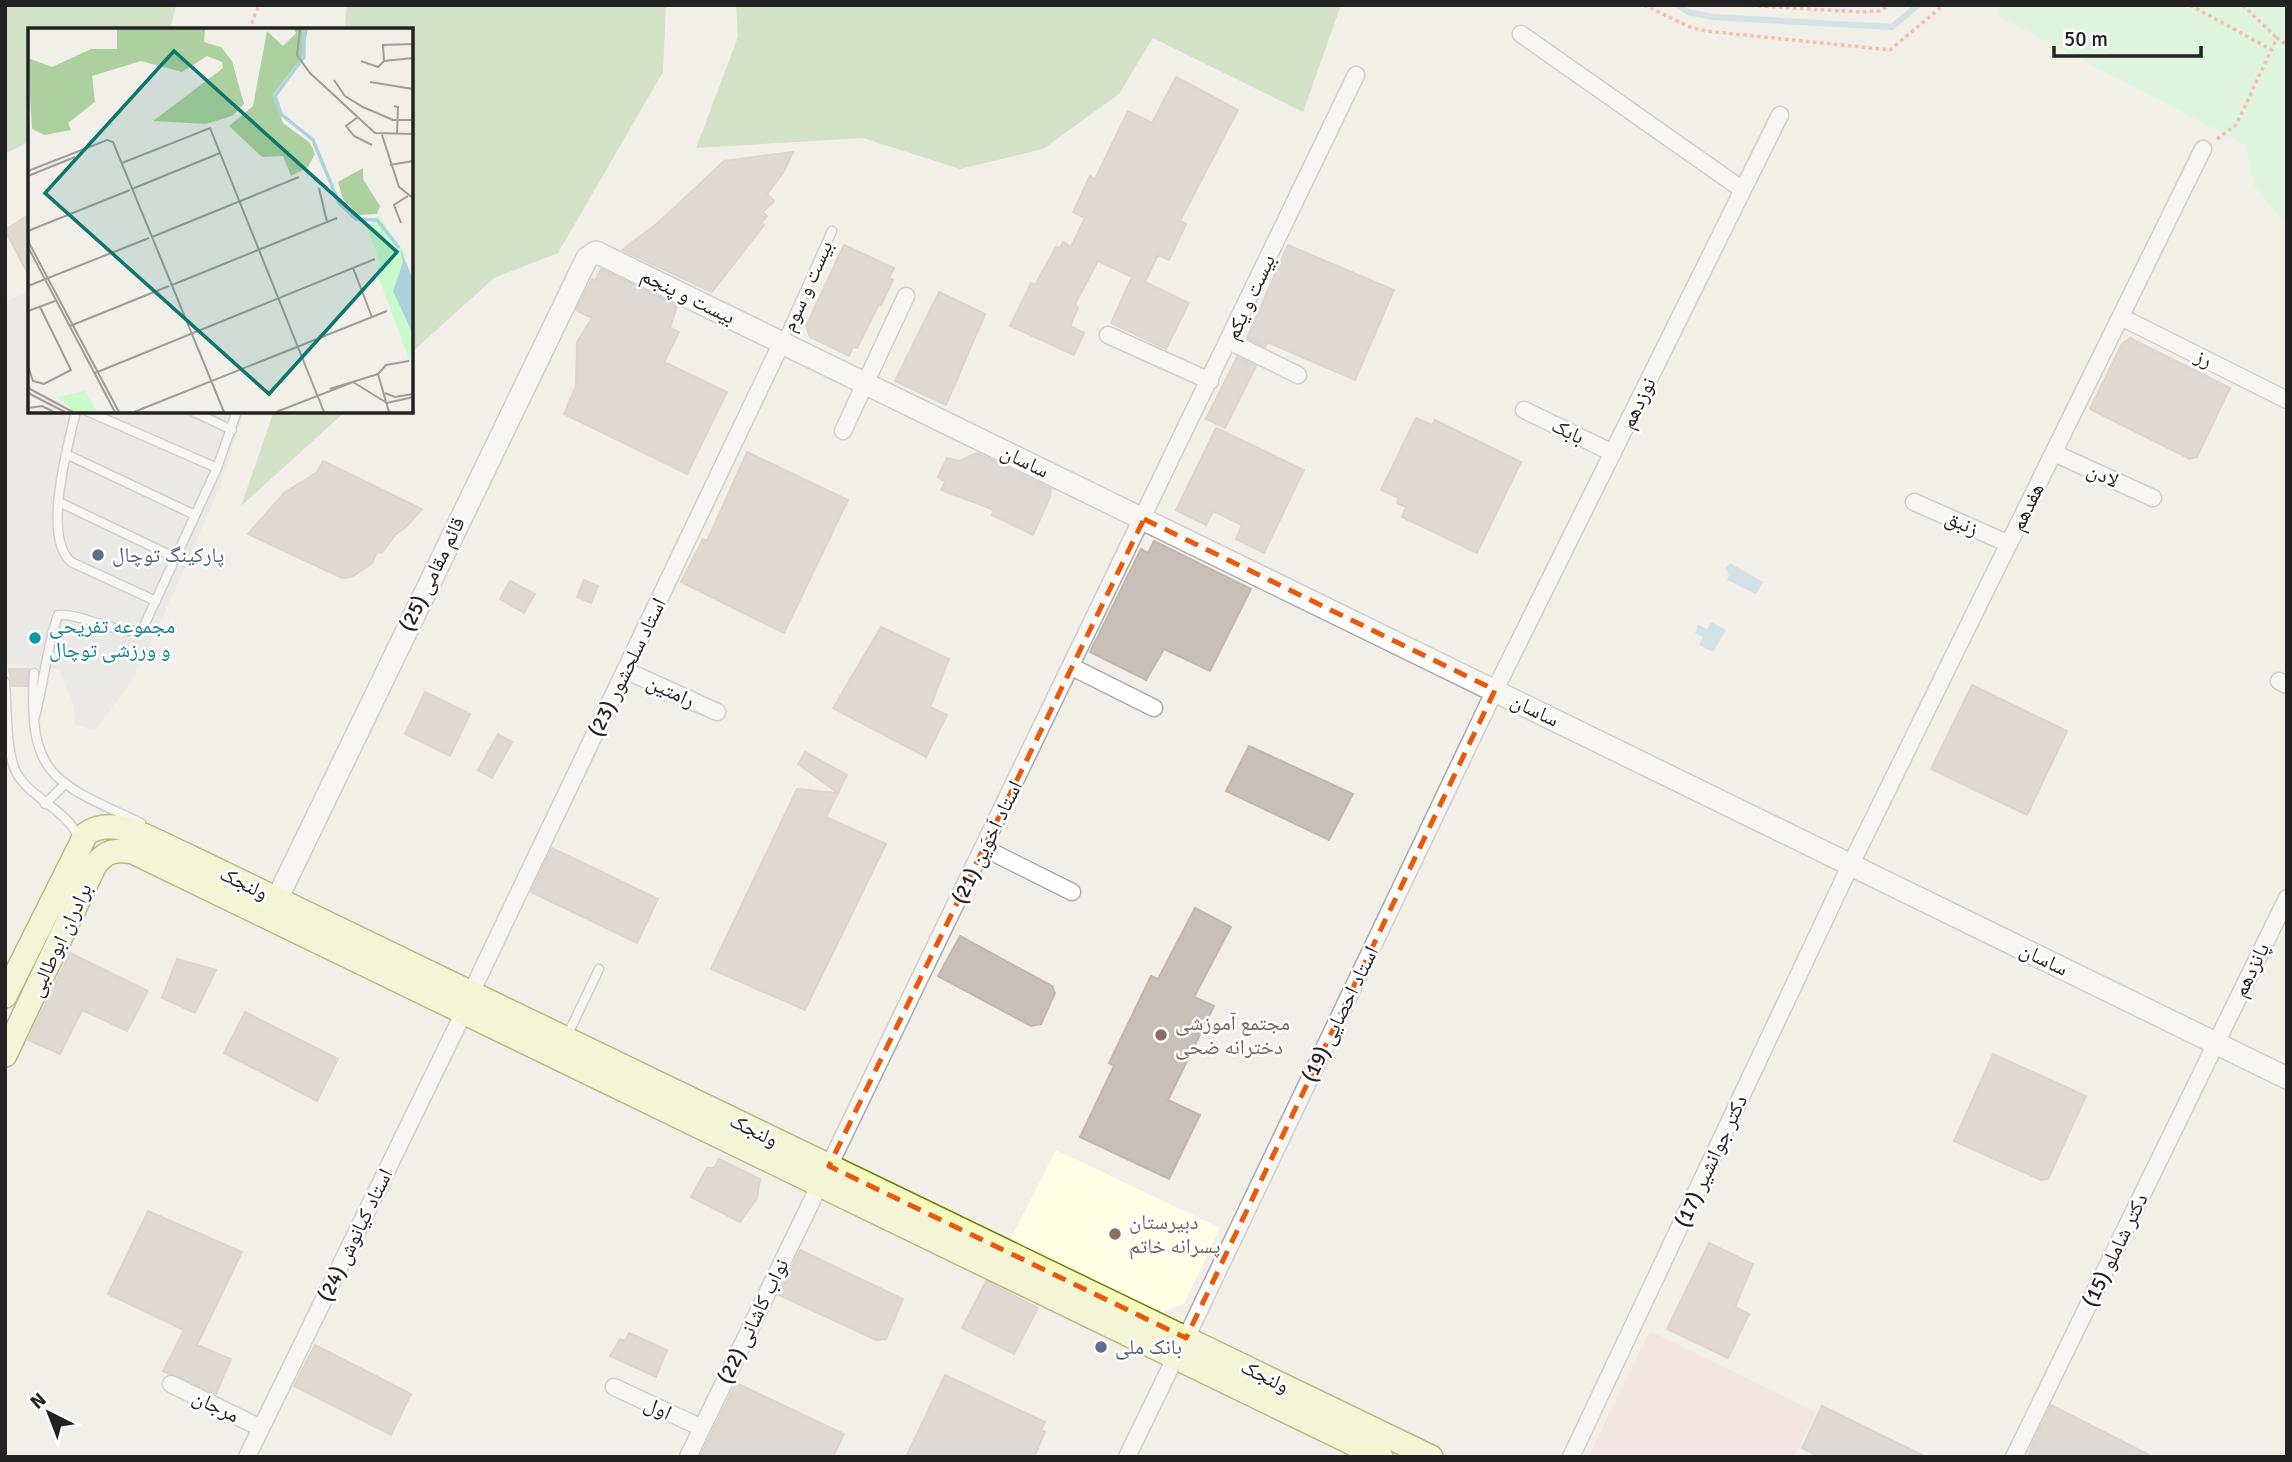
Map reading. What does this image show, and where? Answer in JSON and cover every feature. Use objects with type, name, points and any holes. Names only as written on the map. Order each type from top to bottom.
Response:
[{"type":"main road","name":"ولنجک","points":[[80,845],[94,829],[102,825],[121,827],[272,896],[467,1003],[565,1038],[824,1176]]},
{"type":"main road","name":"برادران ابوطالبی","points":[[5,996],[80,845]]},
{"type":"main road","name":"برادران ابوطالبی","points":[[5,1055],[95,866],[104,854],[117,849],[133,852]]},
{"type":"main road","name":"ولنجک","points":[[133,852],[467,1003],[1180,1348],[1431,1457]]},
{"type":"main road","name":"ولنجک","points":[[1180,1348],[1381,1457]]},
{"type":"street","points":[[1521,34],[1743,190]]},
{"type":"street","name":"بیست و یکم","points":[[1144,519],[1356,75]]},
{"type":"street","name":"نوزدهم","points":[[1495,691],[1780,114]]},
{"type":"street","name":"هفدهم","points":[[1851,864],[2203,149]]},
{"type":"street","name":"بیست و پنجم","points":[[593,253],[600,253],[782,342]]},
{"type":"street","name":"قائم مقامی (25)","points":[[272,896],[587,258],[593,253]]},
{"type":"street","points":[[843,431],[906,296]]},
{"type":"street","name":"رز","points":[[2121,317],[2287,400]]},
{"type":"street","points":[[1108,335],[1210,381]]},
{"type":"street","points":[[1229,341],[1298,375]]},
{"type":"street","name":"ساسان","points":[[782,342],[2287,1078]]},
{"type":"street","name":"استاد سلحشور (23)","points":[[467,1003],[782,342]]},
{"type":"street","name":"بابک","points":[[1524,410],[1613,453]]},
{"type":"street","name":"لادن","points":[[2054,453],[2153,498]]},
{"type":"street","name":"زنبق","points":[[1914,502],[2009,544]]},
{"type":"street","name":"استاد اَخوَين (21)","points":[[824,1176],[1144,519]]},
{"type":"street","points":[[1072,667],[1154,708]]},
{"type":"street","name":"رامتین","points":[[625,670],[717,712]]},
{"type":"street","name":"استاد احصایی (19)","points":[[1127,1457],[1495,691]]},
{"type":"street","points":[[984,848],[1072,892]]},
{"type":"street","name":"دکتر جوانشیر (17)","points":[[1571,1457],[1851,864]]},
{"type":"street","name":"پانزدهم","points":[[2216,1043],[2287,898]]},
{"type":"street","name":"استاد کیانوش (24)","points":[[247,1457],[467,1003]]},
{"type":"street","name":"دکتر شاملو (15)","points":[[2014,1457],[2216,1043]]},
{"type":"street","name":"نواب کاشانی (22)","points":[[688,1457],[824,1176]]},
{"type":"street","name":"مرجان","points":[[171,1384],[261,1428]]},
{"type":"street","name":"اول","points":[[614,1387],[702,1429]]},
{"type":"lane","name":"بیست و سوم","points":[[782,342],[832,231]]},
{"type":"lane","points":[[76,413],[59,502],[60,542],[64,555],[71,562],[156,601]]},
{"type":"lane","points":[[92,413],[216,468]]},
{"type":"lane","points":[[195,413],[232,430]]},
{"type":"lane","points":[[34,720],[45,680],[49,638],[58,615],[69,613],[138,632],[143,628],[216,468],[236,413]]},
{"type":"lane","points":[[66,454],[195,515]]},
{"type":"lane","points":[[59,502],[176,558]]},
{"type":"lane","points":[[34,673],[34,720],[41,754],[51,773],[64,785],[258,879],[272,896]]},
{"type":"lane","points":[[5,682],[15,770],[45,804],[75,828],[80,845]]},
{"type":"lane","points":[[45,804],[64,785]]},
{"type":"lane","points":[[565,1038],[599,969]]},
{"type":"path","points":[[250,28],[259,5]]},
{"type":"path","points":[[1644,5],[1690,27],[1706,31],[1890,50],[1944,5]]},
{"type":"path","points":[[1744,5],[1861,12],[1880,11],[1889,5]]},
{"type":"path","points":[[2190,5],[2272,50]]},
{"type":"path","points":[[2243,5],[2277,38],[2287,44]]},
{"type":"path","points":[[2203,149],[2236,125],[2277,38]]},
{"type":"highlighted area","points":[[1144,519],[1495,690],[1186,1338],[829,1166]]},
{"type":"shaded area","name":"پارکینگ توچال","points":[[28,292],[28,413],[243,413],[220,487],[160,624],[130,684],[94,731],[75,724],[74,706],[59,669],[5,663],[5,302]]},
{"type":"shaded area","name":"دبیرستان پسرانه خاتم","points":[[1056,1150],[1220,1228],[1184,1304],[1162,1312],[1010,1240]]},
{"type":"shaded area","points":[[1650,1331],[1816,1412],[1794,1457],[1588,1457]]},
{"type":"green space","points":[[5,5],[176,5],[170,28],[28,28],[28,142],[5,154]]},
{"type":"green space","points":[[347,5],[666,5],[663,72],[558,253],[494,278],[413,351],[413,28],[344,28]]},
{"type":"green space","points":[[736,5],[1341,5],[1303,112],[1153,38],[1119,94],[1043,149],[960,169],[863,138],[696,148],[738,37]]},
{"type":"green space","points":[[2000,5],[2287,5],[2287,226],[2255,187],[2245,145],[1996,15]]},
{"type":"green space","points":[[273,413],[344,413],[241,506]]},
{"type":"water","points":[[1730,563],[1763,582],[1756,594],[1727,580],[1729,575],[1725,568]]},
{"type":"water","points":[[1711,622],[1726,630],[1713,652],[1699,645],[1703,637],[1695,633],[1698,625],[1707,629]]},
{"type":"building","points":[[1176,77],[1238,110],[1180,221],[1186,224],[1169,260],[1158,255],[1145,282],[1189,303],[1166,349],[1111,323],[1132,277],[1098,261],[1075,304],[1078,308],[1070,326],[1084,333],[1074,355],[1010,326],[1031,283],[1035,285],[1056,247],[1060,248],[1063,242],[1071,247],[1085,218],[1073,212],[1090,176],[1095,179],[1128,111],[1152,123]]},
{"type":"building","points":[[793,152],[783,173],[767,194],[774,201],[763,212],[767,216],[761,223],[764,225],[712,292],[622,250],[659,222],[724,161]]},
{"type":"building","points":[[28,215],[28,274],[5,230]]},
{"type":"building","points":[[844,245],[894,268],[889,278],[893,280],[881,305],[879,304],[857,348],[853,347],[849,356],[810,337],[806,326]]},
{"type":"building","points":[[1288,245],[1394,290],[1355,380],[1267,342],[1265,347],[1247,338]]},
{"type":"building","points":[[601,269],[677,306],[670,328],[679,332],[664,362],[727,392],[687,474],[564,414],[576,386],[577,342],[592,318],[576,310],[592,279],[595,281]]},
{"type":"building","points":[[939,292],[985,314],[946,405],[895,381]]},
{"type":"building","points":[[2130,338],[2230,388],[2197,457],[2190,459],[2090,409],[2122,344]]},
{"type":"building","points":[[1237,357],[1256,366],[1225,428],[1206,419]]},
{"type":"building","points":[[1416,418],[1432,425],[1435,420],[1521,462],[1477,553],[1402,517],[1406,507],[1397,503],[1399,498],[1381,490]]},
{"type":"building","points":[[1216,428],[1304,470],[1264,553],[1236,539],[1242,525],[1213,511],[1206,525],[1176,510]]},
{"type":"building","points":[[747,452],[848,500],[784,633],[681,582],[703,539],[707,541]]},
{"type":"building","points":[[977,453],[1051,489],[1033,535],[992,515],[994,510],[941,490],[945,482],[938,477],[947,458],[959,461]]},
{"type":"building","points":[[323,461],[422,509],[395,535],[382,553],[377,552],[372,563],[352,577],[342,578],[248,534],[284,493],[317,472]]},
{"type":"building","points":[[1154,541],[1251,589],[1210,671],[1164,649],[1146,680],[1090,652],[1141,549],[1148,553]]},
{"type":"building","points":[[584,580],[598,586],[591,603],[577,597]]},
{"type":"building","points":[[510,581],[535,594],[524,613],[500,599]]},
{"type":"building","points":[[881,627],[949,659],[930,707],[947,715],[926,757],[833,708]]},
{"type":"building","points":[[9,669],[29,669],[27,686],[12,686]]},
{"type":"building","points":[[1972,685],[2067,731],[2027,815],[1931,769]]},
{"type":"building","points":[[425,692],[470,714],[450,756],[405,734]]},
{"type":"building","points":[[498,734],[512,742],[492,778],[478,770]]},
{"type":"building","points":[[1249,746],[1353,794],[1329,840],[1226,791]]},
{"type":"building","points":[[805,752],[847,775],[838,793],[798,764]]},
{"type":"building","points":[[797,789],[838,793],[826,817],[886,844],[805,1010],[711,969]]},
{"type":"building","points":[[552,848],[658,899],[637,943],[531,892]]},
{"type":"building","points":[[1195,908],[1231,927],[1194,997],[1214,1006],[1168,1100],[1200,1115],[1169,1179],[1080,1137],[1114,1066],[1109,1063],[1151,976],[1158,979]]},
{"type":"building","points":[[960,936],[1052,986],[1055,993],[1041,1024],[1031,1026],[938,976]]},
{"type":"building","points":[[70,953],[148,991],[127,1031],[82,1010],[60,1054],[28,1040]]},
{"type":"building","points":[[177,959],[216,970],[195,1013],[162,998]]},
{"type":"building","points":[[245,1012],[338,1059],[317,1101],[224,1053]]},
{"type":"building","points":[[1993,1054],[2086,1096],[2048,1179],[2041,1180],[1954,1141]]},
{"type":"building","points":[[719,1159],[760,1179],[757,1198],[740,1222],[691,1197],[707,1168],[714,1168]]},
{"type":"building","points":[[148,1211],[242,1252],[197,1345],[231,1359],[216,1394],[163,1371],[184,1330],[108,1294]]},
{"type":"building","points":[[1709,1243],[1753,1264],[1735,1307],[1749,1314],[1728,1358],[1667,1329]]},
{"type":"building","points":[[800,1250],[903,1299],[886,1339],[876,1340],[779,1295]]},
{"type":"building","points":[[986,1281],[1038,1308],[1014,1354],[962,1328]]},
{"type":"building","points":[[629,1333],[667,1350],[656,1377],[610,1356],[620,1339],[625,1341]]},
{"type":"building","points":[[315,1345],[411,1394],[391,1435],[294,1386]]},
{"type":"building","points":[[945,1375],[1045,1422],[1041,1430],[1045,1432],[1034,1457],[906,1457]]},
{"type":"building","points":[[736,1383],[844,1434],[833,1457],[700,1457]]},
{"type":"building","points":[[2051,1405],[2153,1457],[2035,1457],[2028,1453]]},
{"type":"building","points":[[1822,1406],[1926,1457],[1820,1457],[1802,1448]]},
{"type":"waterway","points":[[1678,5],[1688,12],[1713,17],[1892,27],[1918,5]]},
{"type":"place","name":"پارکینگ توچال","points":[[98,555]]},
{"type":"place","name":"مجموعه تفریحی و ورزشی توچال","points":[[35,638]]},
{"type":"place","name":"مجتمع آموزشی دخترانه ضحی","points":[[1161,1035]]},
{"type":"place","name":"دبیرستان پسرانه خاتم","points":[[1115,1234]]},
{"type":"place","name":"بانک ملی","points":[[1101,1347]]}]
